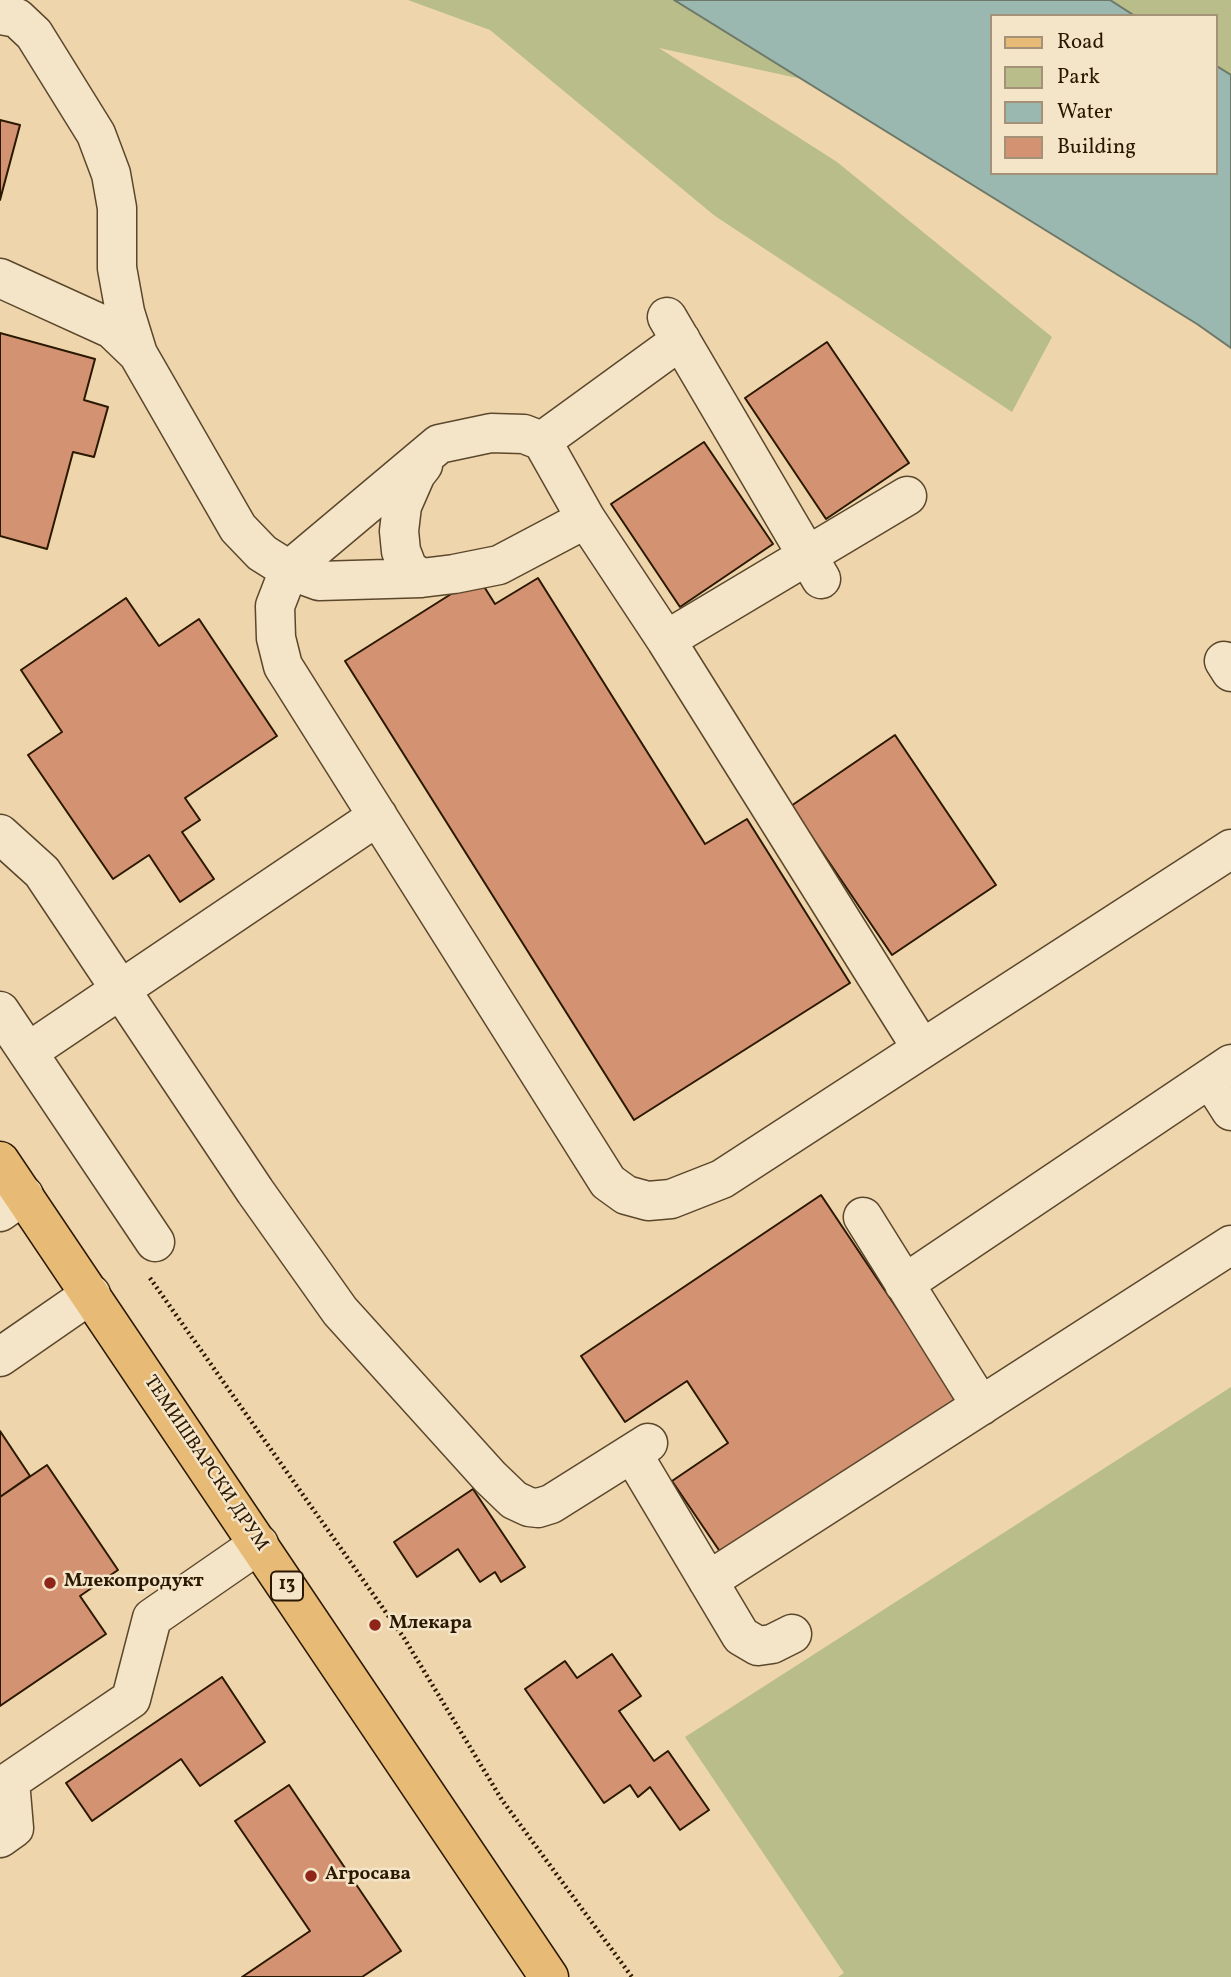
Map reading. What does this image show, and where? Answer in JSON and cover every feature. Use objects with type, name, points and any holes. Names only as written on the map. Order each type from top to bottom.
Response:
[{"type":"main road","name":"ТЕМИШВАРСКИ ДРУМ","points":[[0,1161],[12,1204],[91,1294],[550,1977]]},
{"type":"lane","points":[[0,15],[16,18],[34,34],[96,134],[113,185],[117,208],[117,268],[125,312],[138,354],[238,528],[262,553],[289,570],[320,581],[421,578],[499,565],[586,519]]},
{"type":"lane","points":[[0,278],[112,329],[138,354]]},
{"type":"lane","points":[[542,441],[674,329],[815,567]]},
{"type":"lane","points":[[922,1049],[666,640],[586,519],[542,441],[524,434],[491,433],[439,444],[289,570],[275,606],[276,638],[284,666],[608,1182],[626,1195],[649,1200],[671,1199],[695,1192],[722,1179],[1231,849]]},
{"type":"lane","points":[[421,578],[408,569],[401,551],[399,531],[402,506],[416,474],[439,444]]},
{"type":"lane","points":[[666,640],[815,567],[906,496]]},
{"type":"lane","points":[[28,1052],[378,816]]},
{"type":"lane","points":[[0,834],[42,872],[255,1191],[340,1311],[490,1477],[514,1500],[538,1508],[551,1504],[640,1448],[708,1581],[741,1636],[758,1646],[772,1644],[792,1634]]},
{"type":"lane","points":[[0,1011],[28,1052],[152,1259]]},
{"type":"lane","points":[[904,1284],[1220,1071],[1231,1111]]},
{"type":"lane","points":[[863,1217],[981,1406]]},
{"type":"lane","points":[[708,1581],[1231,1245]]},
{"type":"lane","points":[[0,1357],[91,1294]]},
{"type":"lane","points":[[0,1838],[14,1828],[10,1781],[131,1699],[152,1618],[258,1544]]},
{"type":"path","points":[[152,1259],[404,1638],[502,1800],[632,1977]]},
{"type":"green space","points":[[408,0],[674,0],[802,79],[659,48],[837,162],[1052,337],[1012,412],[715,216],[490,30]]},
{"type":"green space","points":[[1110,0],[1231,0],[1231,75],[1217,66],[1217,14],[1132,14]]},
{"type":"green space","points":[[1231,1387],[1231,1977],[838,1977],[844,1973],[685,1737]]},
{"type":"water","points":[[674,0],[1110,0],[1132,14],[990,14],[990,175],[1217,175],[1217,66],[1231,75],[1231,348],[1197,324]]},
{"type":"building","points":[[0,120],[20,125],[0,200]]},
{"type":"building","points":[[0,333],[95,359],[84,400],[108,407],[94,457],[73,452],[47,549],[0,536]]},
{"type":"building","points":[[827,342],[909,463],[826,519],[745,398]]},
{"type":"building","points":[[704,442],[773,544],[680,607],[611,504]]},
{"type":"building","points":[[478,577],[495,604],[538,578],[705,844],[747,819],[850,983],[634,1120],[345,661]]},
{"type":"building","points":[[126,598],[159,646],[199,619],[277,736],[185,798],[200,820],[182,832],[214,879],[180,902],[149,855],[113,879],[28,755],[62,732],[21,670]]},
{"type":"building","points":[[895,735],[996,885],[892,955],[791,806]]},
{"type":"building","points":[[821,1195],[959,1401],[725,1559],[672,1481],[728,1443],[687,1381],[625,1422],[581,1356]]},
{"type":"building","points":[[0,1431],[30,1476],[0,1497]]},
{"type":"building","name":"Млекопродукт","points":[[47,1465],[118,1570],[80,1596],[106,1634],[0,1706],[0,1497]]},
{"type":"building","points":[[473,1489],[525,1567],[501,1582],[495,1572],[480,1582],[458,1549],[417,1577],[394,1542]]},
{"type":"building","points":[[612,1654],[641,1696],[619,1711],[654,1761],[668,1751],[709,1810],[680,1830],[650,1787],[638,1797],[630,1785],[604,1803],[525,1689],[565,1661],[577,1678]]},
{"type":"building","points":[[222,1677],[265,1742],[200,1786],[181,1759],[92,1821],[66,1783]]},
{"type":"building","name":"Агросава","points":[[289,1785],[401,1951],[362,1977],[242,1977],[310,1931],[235,1821]]},
{"type":"place","name":"Млекопродукт","points":[[50,1583]]},
{"type":"place","name":"Млекара","points":[[375,1625]]},
{"type":"place","name":"Агросава","points":[[311,1876]]}]
